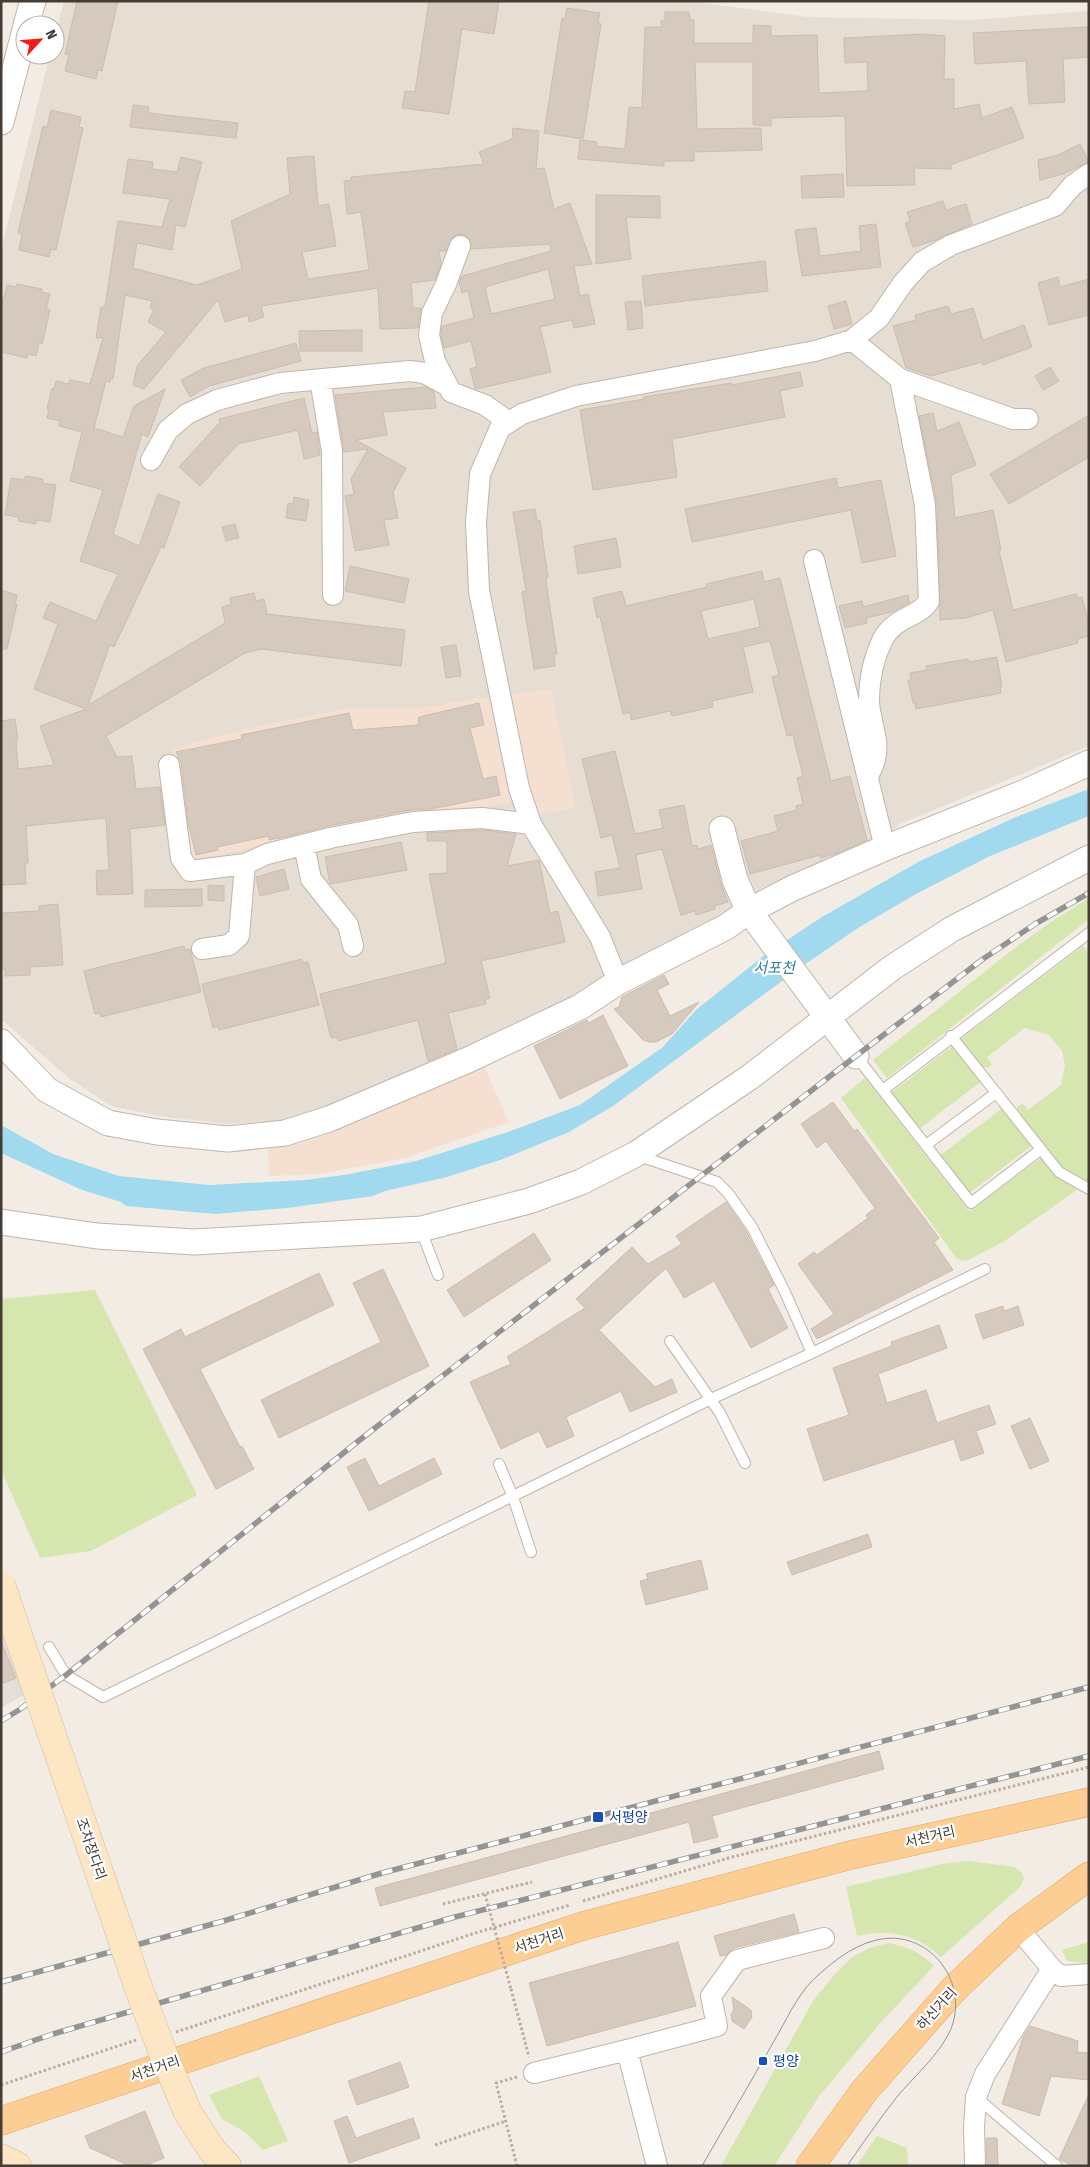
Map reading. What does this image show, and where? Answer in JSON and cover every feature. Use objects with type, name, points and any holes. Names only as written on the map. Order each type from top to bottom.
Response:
[{"type":"main road","name":"조차장다리","points":[[1,1586],[163,2054],[187,2111],[212,2150],[227,2166]]},
{"type":"main road","name":"서천거리","points":[[1,2122],[583,1926],[851,1855],[1089,1802]]},
{"type":"main road","name":"하신거리","points":[[810,2166],[865,2090],[954,1989],[1018,1928],[1089,1876]]},
{"type":"main road","points":[[1,2158],[17,2166]]},
{"type":"street","points":[[28,15],[32,1]]},
{"type":"street","points":[[1,122],[16,65]]},
{"type":"street","points":[[618,982],[600,937],[530,824],[519,788],[479,591],[476,522],[480,474],[500,428],[522,414],[576,396],[815,351],[852,340],[879,318],[903,283],[922,262],[952,245],[1055,206],[1073,185],[1089,174]]},
{"type":"street","points":[[460,246],[446,284],[432,313],[429,335],[435,362],[451,392],[485,406],[510,422]]},
{"type":"street","points":[[852,340],[900,379],[1013,419],[1028,419]]},
{"type":"street","points":[[152,460],[168,430],[187,414],[217,400],[280,383],[410,371],[424,373],[448,386]]},
{"type":"street","points":[[320,379],[332,452],[333,594]]},
{"type":"street","points":[[868,777],[876,758],[876,739],[869,702],[871,669],[884,638],[896,623],[926,606],[929,601],[925,505],[900,379]]},
{"type":"street","points":[[814,560],[885,848]]},
{"type":"street","points":[[1,1042],[48,1090],[108,1123],[157,1132],[228,1139],[285,1133],[329,1119],[468,1060],[580,1007],[618,982],[726,926],[749,911],[793,888],[1089,763]]},
{"type":"street","points":[[169,765],[181,858],[190,871],[245,864],[267,854],[413,822],[482,818],[530,824]]},
{"type":"street","points":[[722,829],[735,880],[749,911],[765,936],[856,1056]]},
{"type":"street","points":[[304,845],[311,879],[348,925],[353,946]]},
{"type":"street","points":[[1,1222],[97,1236],[194,1242],[421,1229],[529,1201],[581,1182],[636,1154],[687,1122],[750,1077],[893,967],[952,929],[1089,858]]},
{"type":"street","points":[[202,949],[229,945],[239,936],[245,864]]},
{"type":"street","points":[[1018,1928],[1052,1970],[1061,1976],[1089,1974]]},
{"type":"street","points":[[534,2073],[717,2026],[711,1996],[737,1960],[824,1938]]},
{"type":"street","points":[[975,2166],[974,2127],[976,2097],[985,2074],[1052,1970]]},
{"type":"street","points":[[626,2050],[657,2166]]},
{"type":"lane","points":[[883,1090],[951,1036],[1089,933]]},
{"type":"lane","points":[[951,1036],[1059,1172],[1089,1189]]},
{"type":"lane","points":[[856,1056],[971,1203],[1040,1150]]},
{"type":"lane","points":[[926,1145],[996,1093]]},
{"type":"lane","points":[[636,1154],[717,1182],[728,1193],[756,1235],[784,1290],[812,1353]]},
{"type":"lane","points":[[421,1229],[438,1276]]},
{"type":"lane","points":[[49,1648],[66,1675],[103,1697],[711,1399],[812,1353],[985,1269]]},
{"type":"lane","points":[[670,1341],[711,1399],[745,1463]]},
{"type":"lane","points":[[499,1464],[513,1497],[531,1552]]},
{"type":"lane","points":[[976,2097],[1057,2166]]},
{"type":"path","points":[[443,1904],[532,1882]]},
{"type":"path","points":[[485,1894],[534,2073],[496,2082],[517,2166]]},
{"type":"path","points":[[435,2145],[506,2121]]},
{"type":"shaded area","points":[[64,1],[688,1],[807,17],[972,20],[1089,11],[1089,746],[900,824],[872,849],[721,919],[586,988],[561,1009],[342,1104],[282,1121],[227,1124],[158,1116],[111,1106],[70,1079],[1,1019],[1,250],[47,65],[65,65],[65,15],[60,15]]},
{"type":"shaded area","points":[[551,689],[576,808],[533,816],[511,694]]},
{"type":"shaded area","points":[[490,697],[510,803],[193,859],[172,749],[240,730],[349,708],[424,707]]},
{"type":"shaded area","points":[[484,1066],[509,1122],[405,1158],[318,1174],[269,1176],[268,1145],[319,1137]]},
{"type":"shaded area","points":[[1,1620],[27,1693],[1,1708]]},
{"type":"green space","points":[[1089,898],[1089,919],[887,1078],[873,1060],[1020,944]]},
{"type":"green space","points":[[1083,946],[1089,954],[1089,1184],[1063,1168],[1018,1113],[1017,1107],[1023,1103],[1028,1110],[1061,1085],[1065,1065],[1062,1051],[1049,1035],[1025,1028],[987,1057],[992,1065],[988,1068],[981,1066],[961,1039]]},
{"type":"green space","points":[[955,1044],[983,1080],[919,1129],[891,1093]]},
{"type":"green space","points":[[865,1078],[968,1210],[973,1209],[1042,1157],[1055,1172],[1077,1190],[1003,1242],[966,1261],[957,1259],[841,1098]]},
{"type":"green space","points":[[1004,1107],[1033,1145],[968,1194],[939,1156]]},
{"type":"green space","points":[[95,1290],[197,1495],[91,1551],[40,1558],[1,1470],[1,1299]]},
{"type":"green space","points":[[968,1861],[1015,1867],[1024,1878],[1020,1887],[941,1957],[922,1943],[902,1935],[880,1933],[857,1936],[846,1887],[942,1864]]},
{"type":"green space","points":[[1089,1942],[1089,1963],[1067,1961],[1062,1950]]},
{"type":"green space","points":[[889,1943],[913,1951],[934,1966],[882,2021],[820,2095],[774,2166],[721,2166],[813,2001],[851,1958],[869,1948]]},
{"type":"green space","points":[[259,2076],[288,2141],[263,2150],[245,2132],[222,2119],[209,2095]]},
{"type":"green space","points":[[877,2136],[907,2148],[908,2166],[856,2166]]},
{"type":"water","name":"서포천","points":[[1089,789],[1089,816],[990,856],[916,894],[858,928],[801,967],[613,1106],[569,1132],[503,1159],[447,1177],[385,1191],[373,1196],[287,1208],[215,1214],[126,1206],[121,1202],[82,1190],[1,1153],[1,1125],[53,1154],[119,1176],[209,1185],[305,1180],[344,1175],[416,1161],[508,1132],[580,1105],[663,1047],[696,1010],[766,954],[822,917],[920,861],[1016,817]]},
{"type":"building","points":[[77,1],[118,1],[102,71],[98,70],[96,79],[65,71],[69,55],[65,54]]},
{"type":"building","points":[[429,1],[499,1],[494,34],[462,29],[449,114],[402,108],[405,91],[415,92]]},
{"type":"building","points":[[567,8],[600,13],[598,23],[601,24],[583,139],[544,133],[562,18],[565,18]]},
{"type":"building","points":[[665,12],[689,12],[690,20],[694,20],[694,43],[753,43],[753,25],[771,26],[771,36],[817,35],[819,93],[868,91],[867,62],[845,63],[844,38],[924,34],[945,36],[944,79],[954,79],[954,109],[979,104],[982,118],[1012,107],[1024,138],[950,165],[952,169],[914,168],[915,185],[847,186],[845,116],[771,118],[771,126],[753,125],[753,62],[695,62],[697,129],[761,128],[762,150],[694,152],[694,161],[664,161],[664,166],[578,159],[580,140],[597,142],[596,146],[625,149],[629,107],[642,108],[645,27],[662,27],[661,21],[665,20]]},
{"type":"building","points":[[1089,27],[1089,57],[1063,59],[1065,102],[1029,104],[1026,61],[975,64],[973,33]]},
{"type":"building","points":[[133,105],[149,107],[148,113],[238,123],[236,138],[130,127]]},
{"type":"building","points":[[51,110],[81,117],[79,127],[83,128],[56,250],[51,249],[49,257],[19,250],[22,234],[18,233],[43,126],[47,127]]},
{"type":"building","points":[[513,128],[539,131],[536,169],[544,168],[554,209],[570,203],[592,264],[574,266],[580,296],[588,294],[595,324],[574,328],[572,320],[540,327],[551,372],[477,389],[475,388],[470,369],[477,367],[471,341],[444,348],[441,334],[442,326],[474,318],[468,291],[462,293],[459,282],[462,276],[551,251],[550,244],[471,249],[469,239],[465,235],[458,234],[453,237],[446,251],[439,251],[441,264],[435,280],[411,283],[413,308],[421,308],[418,328],[380,329],[378,288],[261,306],[264,317],[249,322],[248,315],[225,322],[218,300],[144,389],[133,385],[137,366],[166,332],[148,322],[154,309],[150,308],[152,301],[125,295],[113,379],[111,378],[110,382],[106,381],[94,428],[123,437],[134,406],[165,389],[148,437],[142,434],[113,534],[139,546],[158,494],[180,502],[164,548],[161,547],[114,647],[110,645],[88,705],[225,623],[222,607],[231,605],[230,598],[254,593],[256,601],[264,599],[267,614],[405,630],[401,666],[261,649],[245,653],[106,736],[117,757],[132,756],[136,789],[160,787],[165,825],[130,829],[133,894],[97,895],[96,871],[109,870],[106,818],[26,826],[28,863],[25,863],[26,884],[2,885],[1,721],[15,719],[18,740],[16,740],[18,769],[54,765],[40,726],[86,709],[34,689],[58,624],[43,618],[50,602],[96,621],[118,574],[80,561],[103,490],[70,481],[82,432],[59,426],[60,421],[47,418],[49,409],[47,409],[52,388],[54,389],[56,381],[69,384],[70,380],[90,384],[103,338],[96,338],[101,307],[105,307],[118,221],[162,227],[170,199],[123,193],[128,159],[153,162],[152,169],[177,172],[181,157],[202,162],[185,227],[176,225],[172,250],[137,243],[133,268],[197,285],[242,269],[231,221],[290,194],[287,158],[314,156],[318,206],[329,204],[336,246],[302,252],[308,279],[369,270],[361,212],[347,214],[344,181],[351,180],[351,177],[484,164],[479,152],[512,139]],"holes":[[[548,269],[555,299],[491,314],[485,287]]]},
{"type":"building","points":[[1080,144],[1089,162],[1063,174],[1040,180],[1038,160],[1058,155]]},
{"type":"building","points":[[843,174],[844,197],[802,198],[801,176]]},
{"type":"building","points":[[596,195],[660,196],[660,218],[626,217],[631,259],[596,264]]},
{"type":"building","points":[[943,201],[946,210],[966,204],[972,224],[936,240],[913,247],[905,223],[910,221],[907,212]]},
{"type":"building","points":[[876,224],[881,267],[802,276],[795,230],[816,228],[820,256],[861,251],[859,226]]},
{"type":"building","points":[[765,261],[768,291],[645,306],[642,276]]},
{"type":"building","points":[[1058,277],[1060,287],[1089,279],[1089,315],[1049,325],[1038,283]]},
{"type":"building","points":[[17,284],[42,289],[41,292],[50,294],[46,309],[50,310],[42,344],[39,343],[36,356],[28,354],[27,358],[1,352],[1,299],[4,299],[7,285],[16,287]]},
{"type":"building","points":[[641,301],[643,328],[628,330],[625,302]]},
{"type":"building","points":[[846,301],[852,324],[834,329],[828,306]]},
{"type":"building","points":[[948,306],[951,314],[973,308],[983,340],[1024,325],[1032,347],[983,365],[982,362],[931,376],[906,368],[893,326],[916,320],[915,315]]},
{"type":"building","points":[[362,330],[362,351],[300,351],[299,331]]},
{"type":"building","points":[[296,343],[301,361],[209,386],[190,397],[181,380],[204,368]]},
{"type":"building","points":[[1050,367],[1059,381],[1043,390],[1035,376]]},
{"type":"building","points":[[800,372],[803,386],[780,391],[785,417],[672,439],[677,477],[593,490],[580,410],[645,399],[644,397],[731,383],[732,385]]},
{"type":"building","points":[[425,387],[434,392],[436,408],[383,412],[387,435],[356,440],[406,468],[393,492],[398,518],[384,520],[389,545],[355,551],[345,496],[354,494],[351,479],[368,449],[344,452],[335,395]]},
{"type":"building","points":[[304,398],[312,433],[317,432],[320,455],[304,459],[298,430],[238,444],[200,486],[179,467],[220,422],[219,419]]},
{"type":"building","points":[[933,413],[937,431],[959,422],[976,465],[951,475],[955,518],[993,510],[1001,550],[999,551],[1013,610],[1076,594],[1077,598],[1082,597],[1089,625],[1089,636],[1077,639],[1078,643],[1006,662],[993,610],[966,618],[940,620],[937,504],[919,416]]},
{"type":"building","points":[[1089,415],[1089,457],[1009,504],[990,474]]},
{"type":"building","points":[[25,476],[43,479],[42,483],[56,485],[50,522],[36,520],[36,524],[18,521],[19,517],[5,515],[11,478],[25,480]]},
{"type":"building","points":[[836,478],[838,488],[881,480],[896,556],[862,563],[851,510],[692,542],[685,509]]},
{"type":"building","points":[[294,497],[309,500],[306,521],[286,518],[288,503],[293,504]]},
{"type":"building","points":[[535,509],[537,521],[540,520],[548,577],[546,577],[547,588],[557,654],[554,655],[555,666],[534,669],[522,592],[526,591],[513,512]]},
{"type":"building","points":[[235,524],[239,538],[226,541],[222,527]]},
{"type":"building","points":[[616,538],[621,567],[578,574],[574,546]]},
{"type":"building","points":[[350,566],[409,579],[404,603],[345,591]]},
{"type":"building","points":[[762,571],[764,582],[780,578],[831,781],[850,776],[867,840],[835,854],[820,858],[820,855],[750,874],[741,841],[778,831],[774,816],[797,810],[796,806],[803,804],[797,778],[803,776],[793,735],[787,736],[772,677],[779,675],[770,641],[743,647],[753,692],[712,701],[713,707],[672,716],[670,711],[631,720],[630,712],[623,714],[600,617],[597,618],[593,598],[622,591],[626,606],[707,587],[706,584]],"holes":[[[754,599],[760,627],[708,639],[701,611]]]},
{"type":"building","points":[[1,590],[17,595],[15,604],[17,604],[7,649],[1,649]]},
{"type":"building","points":[[908,595],[909,603],[892,612],[866,618],[867,623],[845,628],[839,606],[862,601],[863,607]]},
{"type":"building","points":[[456,645],[461,676],[446,678],[441,647]]},
{"type":"building","points":[[997,657],[1002,687],[1000,687],[1001,693],[916,709],[908,680],[911,680],[910,673],[927,670],[926,666],[968,659],[968,662]]},
{"type":"building","points":[[479,703],[484,725],[470,728],[483,779],[496,776],[500,795],[431,809],[411,810],[328,826],[269,840],[269,836],[217,847],[218,850],[196,855],[188,822],[181,763],[176,752],[242,739],[241,735],[349,713],[353,730],[418,725],[419,717]]},
{"type":"building","points":[[615,751],[635,834],[663,828],[659,810],[684,805],[692,846],[697,845],[698,849],[711,845],[721,884],[728,902],[714,906],[715,909],[696,915],[695,911],[681,915],[662,849],[636,855],[642,889],[598,896],[595,872],[620,868],[612,835],[601,838],[582,759]]},
{"type":"building","points":[[482,830],[516,834],[507,866],[539,860],[550,913],[558,911],[565,942],[481,961],[490,998],[485,1000],[486,1004],[448,1013],[457,1049],[428,1061],[418,1020],[338,1041],[337,1037],[331,1038],[320,994],[446,963],[429,874],[447,873],[447,841],[427,841],[427,833]]},
{"type":"building","points":[[401,842],[407,870],[330,884],[325,857]]},
{"type":"building","points":[[284,869],[289,889],[260,896],[256,877]]},
{"type":"building","points":[[208,885],[224,886],[224,901],[208,900]]},
{"type":"building","points":[[202,889],[202,906],[145,907],[145,890]]},
{"type":"building","points":[[58,904],[63,965],[30,967],[30,975],[5,976],[5,969],[2,969],[1,956],[1,913],[39,911],[39,906]]},
{"type":"building","points":[[184,946],[185,950],[190,949],[201,992],[101,1017],[100,1013],[95,1014],[84,971]]},
{"type":"building","points":[[302,959],[303,963],[308,962],[319,1005],[219,1030],[218,1026],[213,1028],[202,984]]},
{"type":"building","points":[[664,975],[669,984],[657,990],[670,1016],[699,1002],[672,1034],[656,1042],[650,1042],[643,1040],[614,1009],[619,1007],[622,997]]},
{"type":"building","points":[[603,1015],[628,1066],[560,1099],[534,1046],[587,1020],[589,1023]]},
{"type":"building","points":[[833,1102],[854,1131],[857,1129],[939,1238],[934,1242],[953,1270],[817,1339],[811,1329],[834,1314],[798,1264],[814,1252],[817,1255],[868,1218],[866,1215],[875,1208],[826,1141],[817,1148],[801,1124]]},
{"type":"building","points":[[726,1202],[746,1231],[774,1285],[768,1289],[788,1328],[751,1348],[714,1281],[684,1298],[666,1268],[599,1330],[655,1387],[672,1379],[677,1392],[630,1412],[621,1391],[566,1417],[574,1436],[547,1448],[539,1431],[501,1449],[470,1382],[511,1364],[507,1357],[585,1308],[576,1299],[632,1247],[648,1264],[682,1244],[676,1236]]},
{"type":"building","points":[[534,1233],[551,1260],[464,1317],[447,1290]]},
{"type":"building","points":[[383,1269],[429,1366],[279,1438],[261,1400],[381,1342],[353,1283]]},
{"type":"building","points":[[319,1273],[334,1305],[200,1369],[240,1447],[242,1446],[254,1469],[216,1489],[143,1349],[181,1329],[185,1337]]},
{"type":"building","points":[[1003,1306],[1004,1311],[1018,1306],[1024,1325],[983,1339],[975,1315]]},
{"type":"building","points":[[939,1325],[947,1348],[878,1374],[887,1403],[926,1390],[937,1423],[989,1405],[996,1424],[976,1431],[984,1453],[961,1461],[954,1439],[824,1481],[807,1429],[849,1415],[833,1368],[892,1346],[891,1342]]},
{"type":"building","points":[[1030,1418],[1049,1461],[1030,1469],[1011,1426]]},
{"type":"building","points":[[365,1458],[379,1486],[434,1458],[442,1474],[369,1511],[347,1467]]},
{"type":"building","points":[[868,1534],[872,1547],[792,1575],[787,1562]]},
{"type":"building","points":[[701,1560],[708,1589],[646,1605],[640,1581],[648,1579],[646,1574]]},
{"type":"building","points":[[1,1641],[16,1678],[1,1684]]},
{"type":"building","points":[[879,1751],[884,1769],[712,1816],[718,1837],[694,1843],[689,1822],[380,1906],[375,1888]]},
{"type":"building","points":[[794,1914],[799,1932],[734,1948],[726,1955],[720,1956],[714,1936]]},
{"type":"building","points":[[678,1942],[696,2006],[547,2046],[529,1983]]},
{"type":"building","points":[[732,1997],[751,2010],[752,2017],[744,2029],[732,2021],[731,2014],[734,2010]]},
{"type":"building","points":[[1030,2026],[1078,2041],[1077,2052],[1089,2053],[1089,2080],[1051,2076],[1039,2116],[1002,2104],[1023,2037]]},
{"type":"building","points":[[400,2062],[409,2087],[357,2105],[348,2081]]},
{"type":"building","points":[[1089,2094],[1089,2166],[1073,2166],[1059,2159]]},
{"type":"building","points":[[145,2111],[164,2158],[144,2166],[130,2166],[90,2148],[85,2136]]},
{"type":"building","points":[[347,2116],[356,2138],[413,2118],[420,2138],[349,2163],[334,2121]]},
{"type":"building","points":[[986,2138],[997,2138],[998,2166],[987,2166]]},
{"type":"tram line","points":[[702,2166],[792,2009],[801,1994],[813,1980],[840,1957],[864,1944],[891,1938],[908,1941],[924,1947],[937,1958],[947,1972],[953,1987],[956,2005],[953,2023],[936,2053],[896,2098],[847,2166]]},
{"type":"railway","points":[[1,1721],[66,1675],[366,1435],[983,959],[1035,924],[1089,893]]},
{"type":"railway","points":[[1,1982],[220,1922],[382,1873],[1089,1687]]},
{"type":"railway","points":[[1,2052],[53,2034],[455,1917],[1089,1756]]},
{"type":"place","name":"서평양","points":[[598,1817]]},
{"type":"place","name":"평양","points":[[763,2061]]}]
